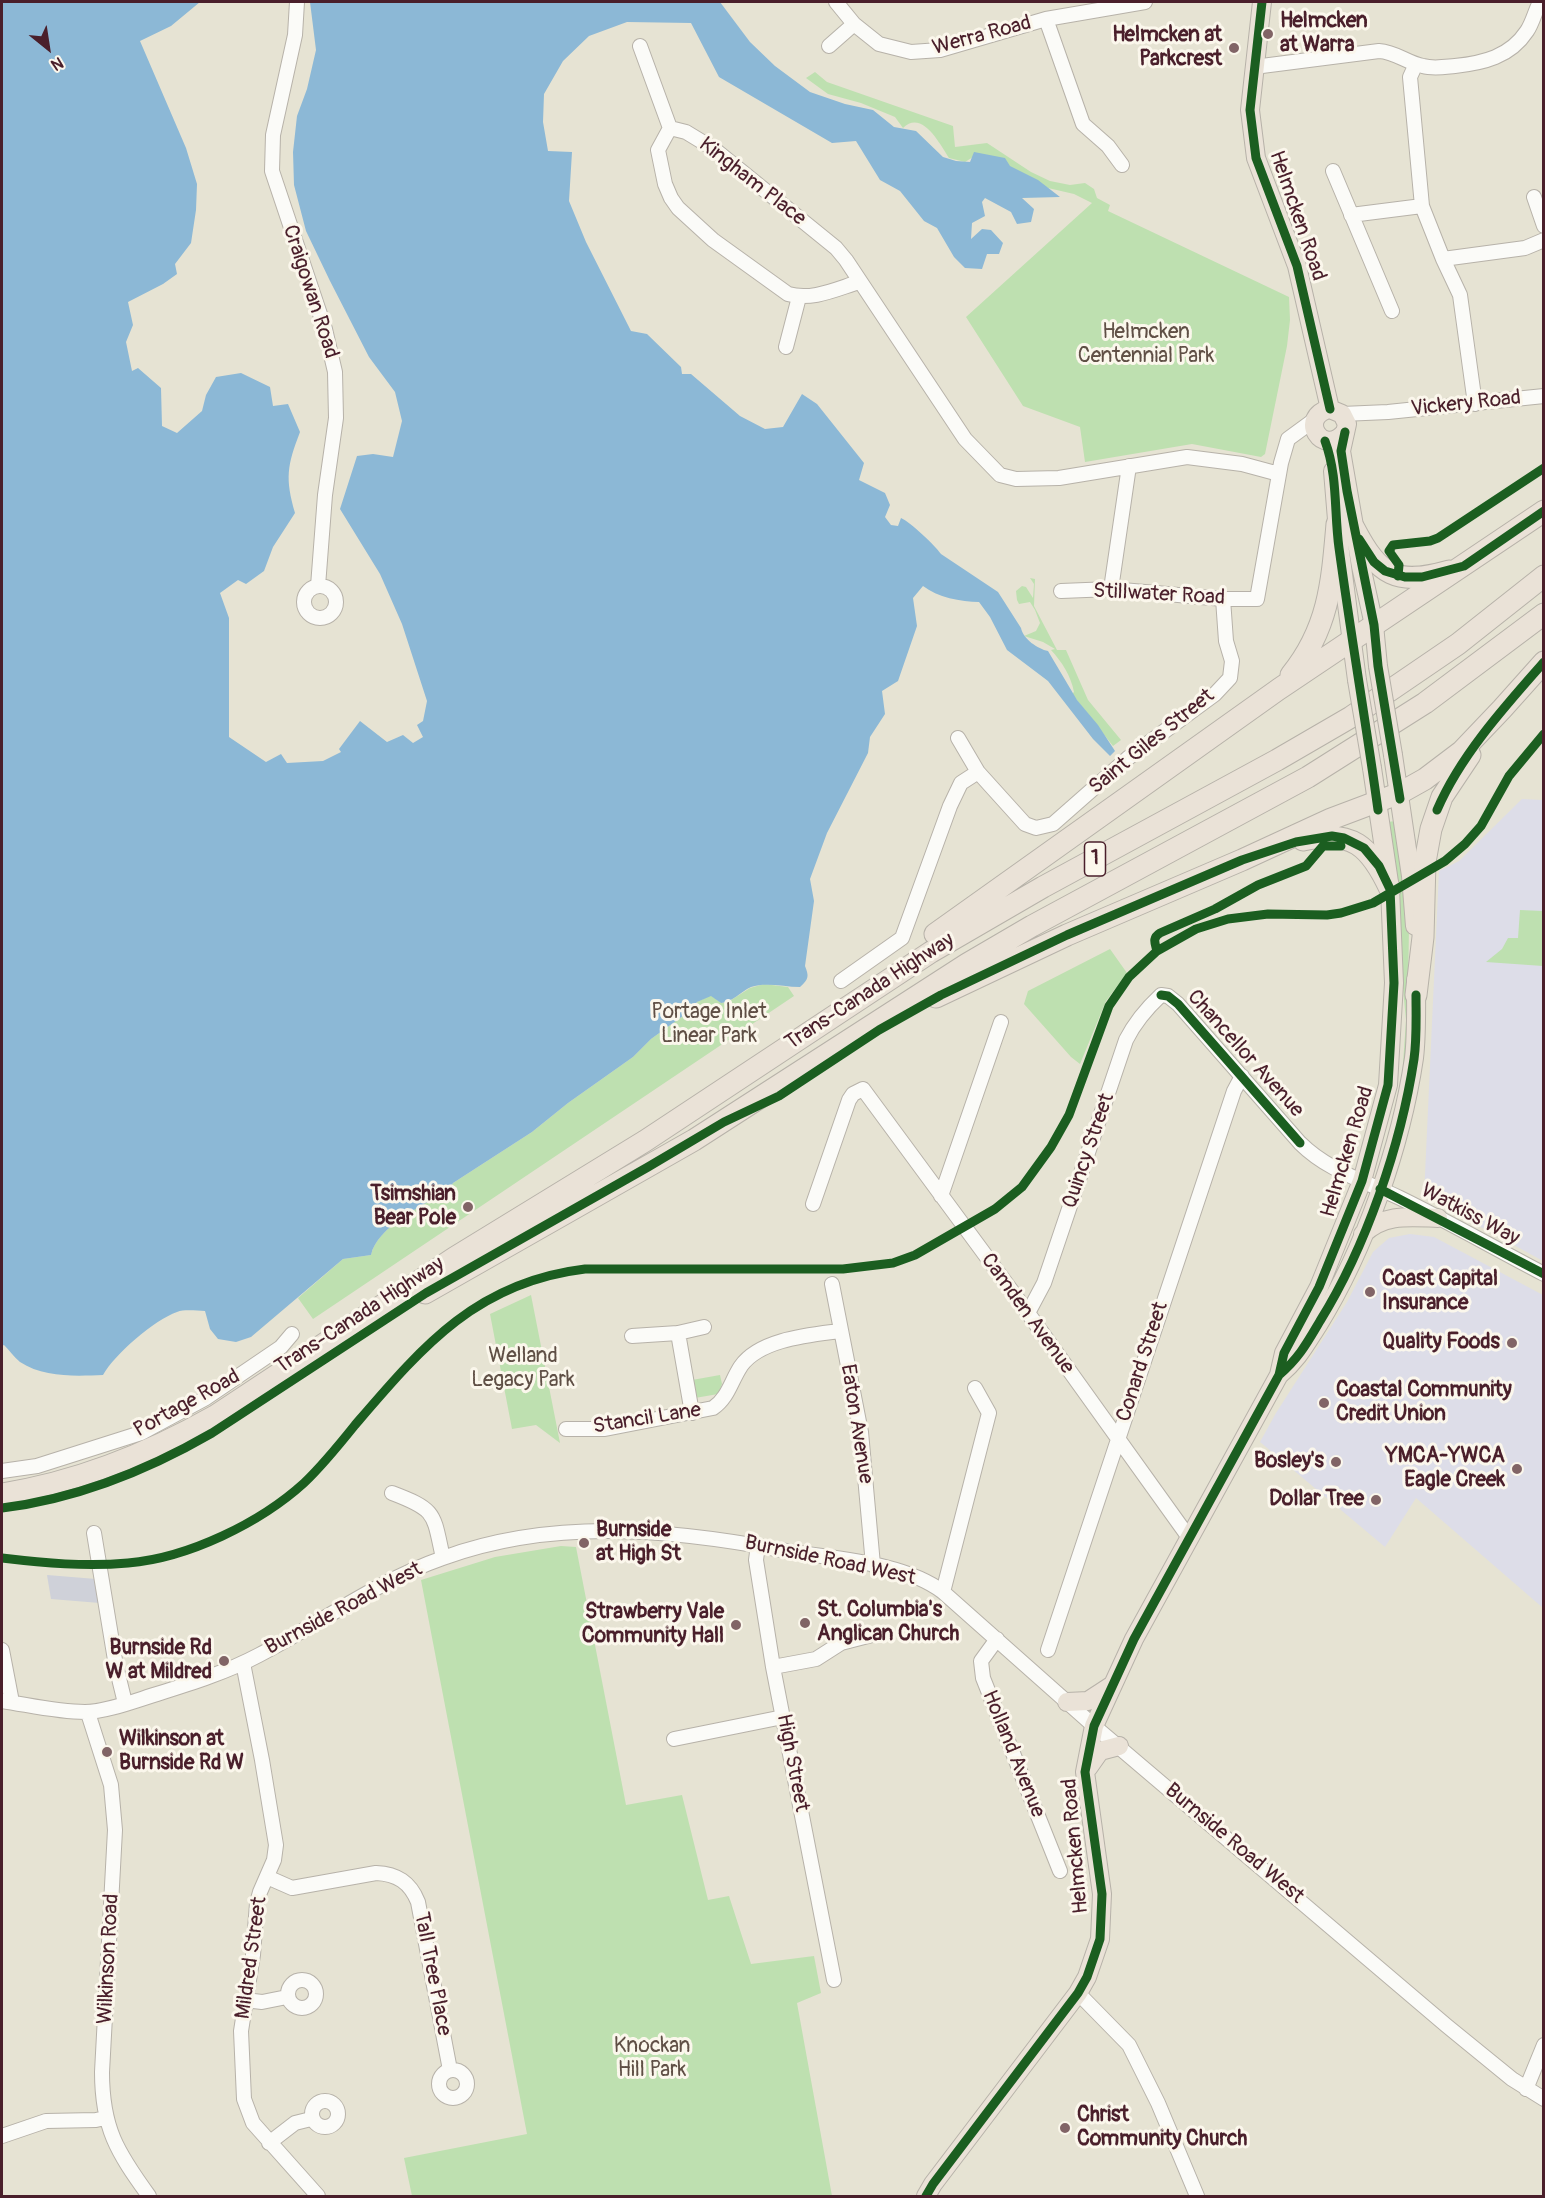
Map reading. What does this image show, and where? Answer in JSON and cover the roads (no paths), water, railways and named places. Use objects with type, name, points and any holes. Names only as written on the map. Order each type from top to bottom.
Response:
[{"type":"highway","points":[[645,1142],[674,1113],[828,1010],[1279,689],[1544,512]]},
{"type":"highway","points":[[1346,526],[1374,562],[1385,571],[1405,577],[1422,577],[1464,566]]},
{"type":"highway","points":[[1279,689],[1306,656],[1317,634],[1327,605],[1332,576],[1346,526]]},
{"type":"highway","name":"Trans-Canada Highway","points":[[2,1494],[84,1475],[130,1459],[215,1416],[454,1258],[645,1142],[875,987],[968,929],[1203,801],[1351,717],[1458,644],[1544,576]]},
{"type":"highway","name":"Trans-Canada Highway","points":[[2,1508],[71,1494],[113,1480],[188,1447],[426,1293],[724,1122],[967,964],[1032,926],[1308,777],[1425,703],[1544,614]]},
{"type":"highway","points":[[724,1122],[779,1096],[879,1030],[941,995],[1067,935],[1377,800],[1400,793],[1425,779],[1450,762],[1502,710],[1544,662]]},
{"type":"highway","points":[[1416,995],[1423,937],[1425,862],[1431,829],[1450,784],[1502,710]]},
{"type":"highway","points":[[1242,860],[1317,837],[1344,838],[1364,848],[1372,856],[1380,866],[1390,889]]},
{"type":"main road","name":"Helmcken Road","points":[[926,2196],[990,2106],[1078,1993],[1087,1977],[1100,1939],[1102,1894],[1085,1772],[1094,1726],[1134,1639],[1279,1375],[1284,1353],[1322,1280],[1362,1181],[1388,1085],[1394,983],[1390,889],[1352,639],[1341,451],[1330,422],[1312,322],[1297,266],[1256,158],[1250,110],[1262,2]]},
{"type":"main road","name":"Helmcken Road","points":[[1279,1375],[1296,1361],[1343,1282],[1380,1189],[1402,1119],[1415,1051],[1415,928],[1400,793],[1378,666],[1374,625],[1346,526]]},
{"type":"main road","points":[[1363,1234],[1371,1226],[1388,1219],[1405,1216],[1438,1218]]},
{"type":"main road","points":[[1067,1702],[1088,1701],[1112,1685]]},
{"type":"main road","points":[[1085,1772],[1100,1751],[1119,1746]]},
{"type":"street","name":"Craigowan Road","points":[[297,2],[295,35],[273,135],[272,171],[325,328],[335,372],[336,418],[325,495],[318,586]]},
{"type":"street","name":"Werra Road","points":[[842,4],[854,24],[879,44],[911,52],[940,50],[1046,19],[1144,2]]},
{"type":"street","points":[[1254,67],[1379,51],[1390,52],[1416,64],[1440,68],[1481,63],[1495,58],[1520,41],[1533,21],[1540,2]]},
{"type":"street","points":[[1046,19],[1083,124],[1108,146],[1122,165]]},
{"type":"street","points":[[829,46],[854,24]]},
{"type":"street","points":[[640,46],[670,128],[658,150],[665,184],[670,198],[678,208],[713,240],[788,294],[799,297],[818,295],[859,282]]},
{"type":"street","points":[[1416,64],[1410,78],[1422,206],[1460,295],[1475,404]]},
{"type":"street","name":"Kingham Place","points":[[670,128],[686,132],[714,149],[828,241],[846,260],[965,439],[1000,475],[1016,479],[1059,478],[1187,457],[1242,464],[1279,474]]},
{"type":"street","points":[[1333,171],[1392,310]]},
{"type":"street","points":[[1534,197],[1544,226]]},
{"type":"street","points":[[1352,215],[1422,206]]},
{"type":"street","points":[[1443,259],[1525,248],[1544,240]]},
{"type":"street","points":[[786,347],[799,297]]},
{"type":"street","name":"Vickery Road","points":[[1330,422],[1388,412],[1544,396]]},
{"type":"street","points":[[1279,474],[1288,439],[1330,422]]},
{"type":"street","points":[[1111,589],[1129,466]]},
{"type":"street","name":"Stillwater Road","points":[[1061,591],[1111,589],[1223,599],[1257,599],[1279,474]]},
{"type":"street","name":"Saint Giles Street","points":[[978,772],[1025,824],[1036,828],[1053,824],[1128,758],[1215,694],[1230,678],[1232,662],[1226,641],[1223,599]]},
{"type":"street","points":[[841,981],[902,938],[950,806],[961,783],[978,772],[958,738]]},
{"type":"street","name":"Chancellor Avenue","points":[[1161,995],[1168,996],[1178,1004],[1309,1152],[1332,1168],[1362,1181]]},
{"type":"street","name":"Quincy Street","points":[[1028,1313],[1044,1283],[1126,1040],[1134,1023],[1161,995]]},
{"type":"street","points":[[941,1197],[1000,1022]]},
{"type":"street","name":"Conard Street","points":[[1048,1650],[1234,1091],[1242,1076]]},
{"type":"street","name":"Camden Avenue","points":[[813,1204],[849,1100],[853,1094],[863,1089],[1028,1313],[1190,1539]]},
{"type":"street","name":"Watkiss Way","points":[[1362,1181],[1544,1274]]},
{"type":"street","name":"Eaton Avenue","points":[[832,1284],[861,1432],[873,1565]]},
{"type":"street","points":[[632,1336],[678,1333],[704,1327]]},
{"type":"street","name":"Stancil Lane","points":[[566,1429],[605,1429],[712,1408],[719,1404],[740,1369],[753,1354],[804,1336],[840,1331]]},
{"type":"street","points":[[678,1333],[692,1413]]},
{"type":"street","name":"Portage Road","points":[[2,1471],[37,1466],[141,1433],[206,1398],[281,1347],[292,1334]]},
{"type":"street","points":[[943,1592],[989,1413],[975,1388]]},
{"type":"street","points":[[392,1493],[418,1503],[429,1511],[434,1519],[443,1558]]},
{"type":"street","name":"Burnside Road West","points":[[7,1702],[88,1713],[194,1682],[243,1663],[380,1586],[443,1558],[514,1538],[573,1531],[666,1533],[715,1538],[873,1565],[923,1580],[943,1592],[1094,1726],[1447,2026],[1512,2079],[1544,2098]]},
{"type":"street","points":[[94,1533],[116,1666],[125,1703]]},
{"type":"street","name":"High Street","points":[[758,1545],[756,1560],[773,1667],[834,1980]]},
{"type":"street","points":[[773,1667],[816,1659],[841,1643],[872,1635]]},
{"type":"street","name":"Holland Avenue","points":[[997,1639],[981,1661],[983,1678],[1060,1871]]},
{"type":"street","points":[[2,1650],[7,1702]]},
{"type":"street","name":"Mildred Street","points":[[243,1663],[248,1679],[276,1845],[274,1860],[257,1903],[241,2031],[244,2099],[253,2123],[269,2144],[318,2196]]},
{"type":"street","name":"Wilkinson Road","points":[[88,1713],[111,1785],[115,1830],[102,2072],[103,2103],[105,2118],[115,2145],[149,2196]]},
{"type":"street","points":[[674,1739],[783,1717]]},
{"type":"street","name":"Tall Tree Place","points":[[267,1876],[292,1888],[376,1873],[388,1874],[398,1878],[413,1890],[418,1902],[450,2070]]},
{"type":"street","points":[[1078,1993],[1129,2045],[1158,2103],[1197,2196]]},
{"type":"street","points":[[245,2000],[262,2002],[287,1997]]},
{"type":"street","points":[[1526,2089],[1544,2045]]},
{"type":"street","points":[[2,2136],[46,2121],[105,2118]]},
{"type":"street","points":[[269,2144],[295,2123],[311,2119]]},
{"type":"water","points":[[2,2],[200,2],[171,26],[140,41],[186,148],[197,184],[196,210],[191,243],[175,264],[177,274],[128,302],[133,325],[126,342],[132,371],[138,368],[161,388],[162,426],[177,433],[202,411],[206,395],[216,377],[241,373],[270,387],[273,406],[288,404],[300,432],[292,454],[289,472],[295,513],[273,547],[264,571],[246,584],[238,580],[220,593],[229,618],[229,737],[266,762],[281,754],[287,763],[323,761],[341,752],[339,749],[360,721],[387,742],[403,735],[413,743],[423,737],[417,725],[423,721],[427,701],[402,624],[380,574],[340,509],[357,456],[373,454],[393,457],[402,421],[395,392],[369,357],[306,231],[294,185],[293,152],[297,116],[307,89],[316,50],[310,2],[720,2],[750,42],[775,66],[810,92],[845,104],[873,110],[894,127],[916,131],[943,157],[970,162],[974,152],[1005,158],[1010,166],[1038,180],[1060,197],[1022,198],[1034,209],[1031,222],[1017,224],[1011,212],[985,198],[982,202],[985,216],[972,223],[971,239],[982,229],[991,230],[1003,243],[999,254],[987,254],[982,269],[965,268],[954,257],[937,228],[924,221],[900,191],[880,180],[856,141],[832,143],[719,77],[691,23],[627,22],[589,36],[563,61],[544,94],[543,122],[548,151],[572,152],[569,201],[586,242],[631,331],[647,334],[681,367],[682,374],[691,374],[740,416],[765,429],[783,427],[802,394],[817,404],[864,463],[859,480],[885,493],[890,505],[885,517],[891,525],[898,526],[901,518],[905,520],[941,554],[998,592],[1028,640],[1048,651],[1077,700],[1098,725],[1115,751],[1110,756],[1093,739],[1048,681],[1007,650],[990,617],[979,602],[949,598],[923,586],[913,598],[917,626],[898,681],[882,691],[885,714],[870,737],[868,753],[827,833],[810,879],[814,901],[805,966],[807,979],[800,987],[757,986],[725,1002],[721,1003],[711,996],[697,1002],[687,1013],[651,1039],[633,1057],[568,1103],[532,1132],[453,1183],[448,1191],[403,1217],[382,1235],[371,1255],[343,1259],[251,1337],[236,1342],[218,1339],[210,1329],[205,1311],[180,1311],[157,1322],[136,1339],[116,1357],[103,1375],[61,1375],[39,1371],[20,1362],[4,1345],[2,1346]]},
{"type":"place","name":"Helmcken at Warra","points":[[1268,34]]},
{"type":"place","name":"Helmcken at Parkcrest","points":[[1234,48]]},
{"type":"place","name":"Tsimshian Bear Pole","points":[[468,1207]]},
{"type":"place","name":"Coast Capital Insurance","points":[[1370,1292]]},
{"type":"place","name":"Quality Foods","points":[[1512,1343]]},
{"type":"place","name":"Coastal Community Credit Union","points":[[1324,1403]]},
{"type":"place","name":"Bosley's","points":[[1336,1462]]},
{"type":"place","name":"YMCA-YWCA Eagle Creek","points":[[1517,1469]]},
{"type":"place","name":"Dollar Tree","points":[[1376,1500]]},
{"type":"place","name":"Burnside at High St","points":[[584,1543]]},
{"type":"place","name":"St. Columbia's Anglican Church","points":[[805,1623]]},
{"type":"place","name":"Strawberry Vale Community Hall","points":[[736,1625]]},
{"type":"place","name":"Burnside Rd W at Mildred","points":[[224,1661]]},
{"type":"place","name":"Wilkinson at Burnside Rd W","points":[[107,1752]]},
{"type":"place","name":"Christ Community Church","points":[[1065,2128]]},
{"type":"park label","name":"Helmcken Centennial Park","points":[[1146,345]]},
{"type":"park label","name":"Portage Inlet Linear Park","points":[[709,1025]]},
{"type":"park label","name":"Welland Legacy Park","points":[[523,1369]]},
{"type":"park label","name":"Knockan Hill Park","points":[[652,2059]]}]
